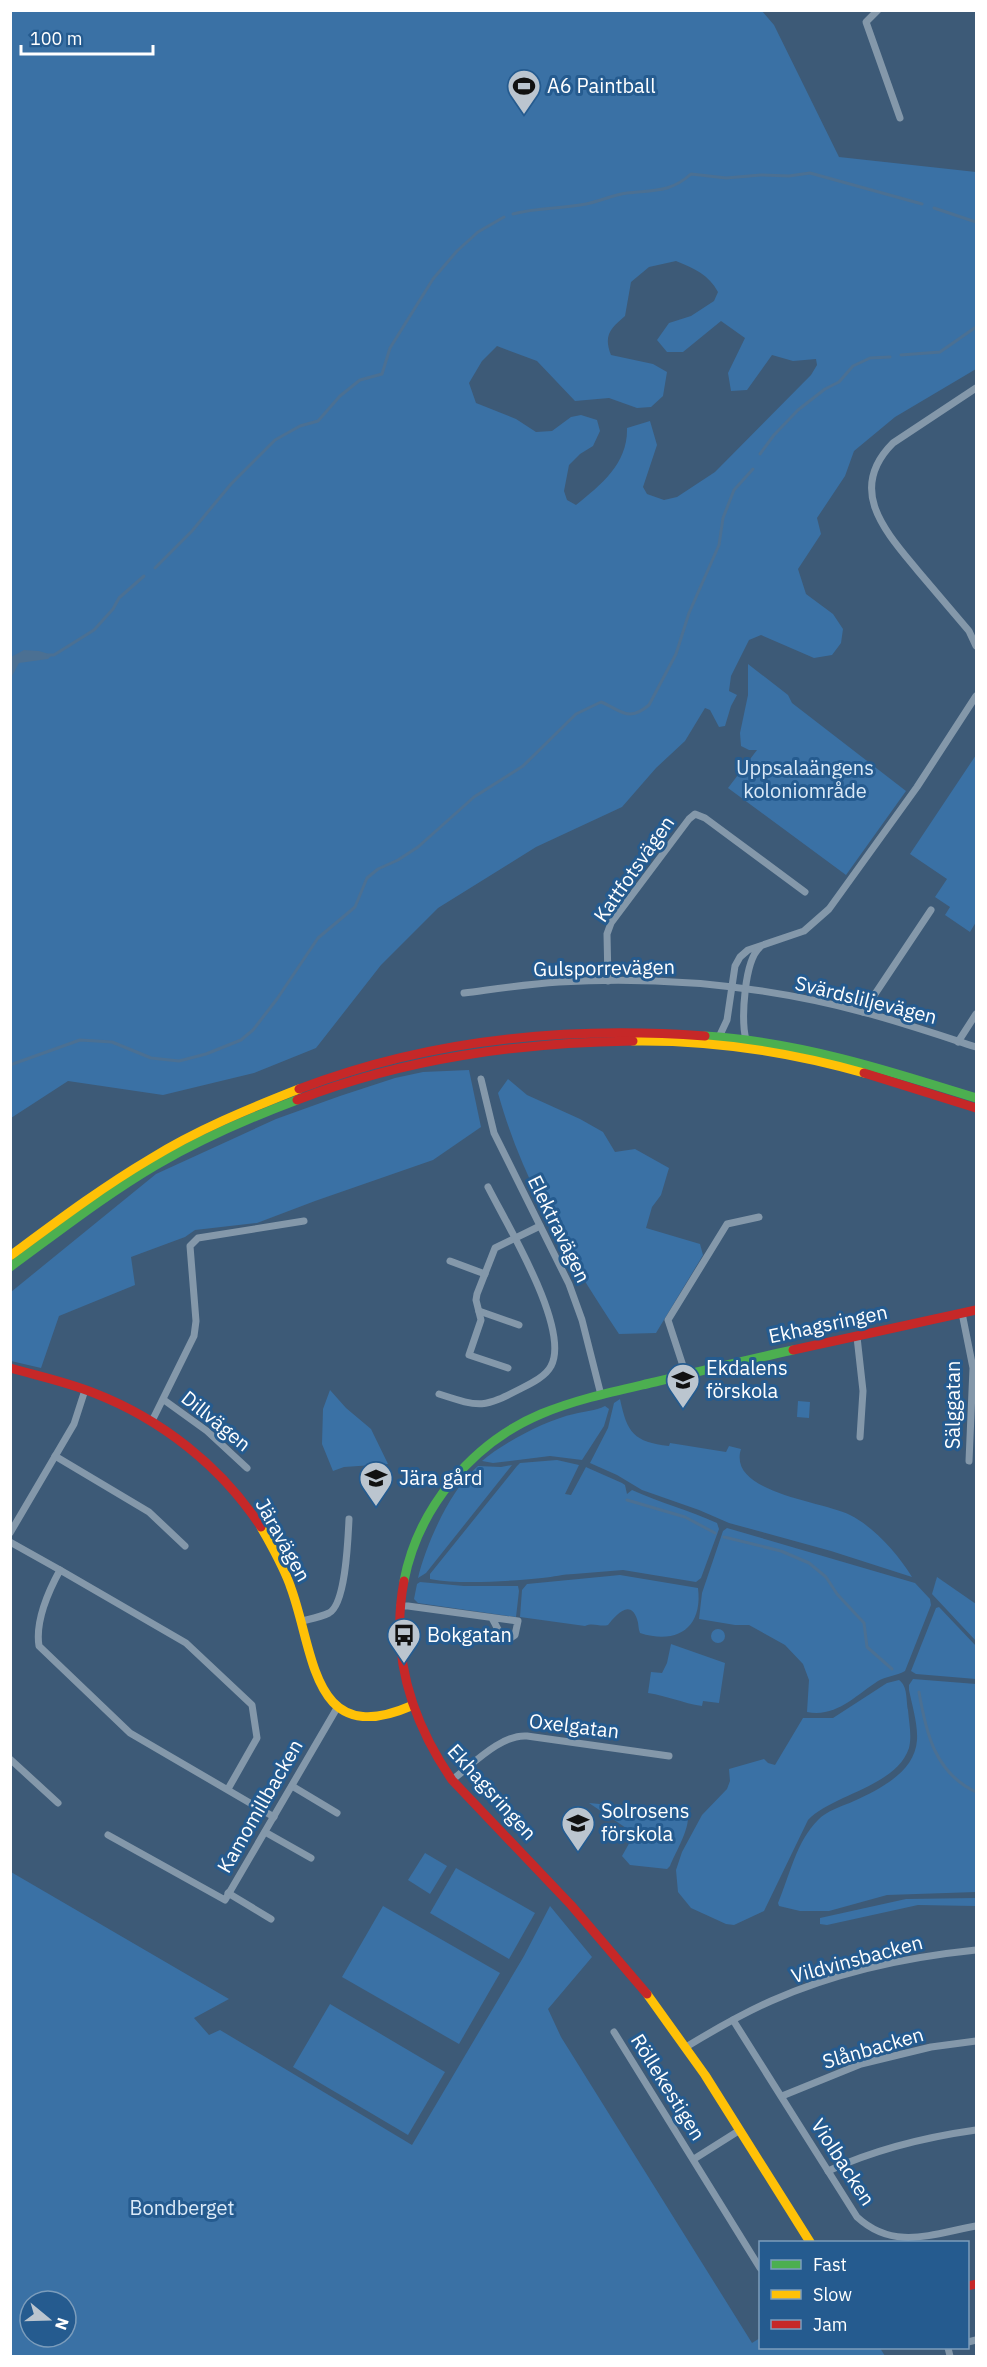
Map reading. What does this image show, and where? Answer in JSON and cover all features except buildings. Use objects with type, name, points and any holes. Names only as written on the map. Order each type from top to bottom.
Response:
[{"type":"main road","points":[[12,1254],[92,1196],[171,1146],[249,1107],[333,1076],[433,1050],[523,1036],[634,1031],[719,1037],[835,1056],[976,1098]]},
{"type":"main road","points":[[10,1267],[128,1182],[175,1154],[244,1119],[356,1078],[458,1054],[540,1043],[601,1040],[713,1045],[834,1065],[976,1108]]},
{"type":"main road","name":"Ekhagsringen","points":[[809,2241],[686,2047],[615,1954],[452,1780],[426,1740],[411,1706],[399,1641],[400,1606],[404,1579],[420,1530],[455,1476],[500,1436],[527,1420],[559,1407],[601,1395],[976,1310]]},
{"type":"main road","name":"Järavägen","points":[[10,1368],[85,1390],[152,1421],[206,1462],[242,1501],[262,1531],[286,1575],[321,1686],[337,1708]]},
{"type":"main road","points":[[337,1708],[358,1718],[366,1719],[386,1716],[411,1706]]},
{"type":"street","points":[[878,10],[866,22],[900,118]]},
{"type":"street","points":[[976,388],[893,443],[878,464],[873,503],[883,527],[969,631],[976,646]]},
{"type":"street","points":[[719,1037],[727,1020],[735,966],[740,957],[748,950],[804,931],[818,920],[840,896],[917,787],[976,696]]},
{"type":"street","name":"Kattfotsvägen","points":[[608,981],[607,934],[611,923],[695,814],[705,818],[806,892]]},
{"type":"street","points":[[863,1012],[931,910]]},
{"type":"street","points":[[746,1040],[743,1024],[746,990],[752,958],[762,945]]},
{"type":"street","name":"Gulsporrevägen","points":[[464,993],[560,982],[608,981],[679,983],[746,990]]},
{"type":"street","name":"Svärdsliljevägen","points":[[746,990],[805,999],[863,1012],[976,1047]]},
{"type":"street","points":[[958,1041],[976,1014]]},
{"type":"street","name":"Elektravägen","points":[[481,1079],[494,1132],[569,1284],[582,1320],[601,1395]]},
{"type":"street","points":[[439,1394],[466,1403],[488,1404],[532,1383],[550,1368],[555,1352],[545,1300],[488,1187]]},
{"type":"street","points":[[686,1375],[668,1320],[727,1224],[759,1217]]},
{"type":"street","points":[[152,1421],[194,1336],[196,1321],[190,1246],[193,1242],[198,1238],[304,1221]]},
{"type":"street","points":[[508,1368],[470,1355],[481,1320],[476,1300],[495,1248],[540,1226]]},
{"type":"street","points":[[450,1261],[485,1274]]},
{"type":"street","points":[[479,1311],[519,1325]]},
{"type":"street","name":"Sälggatan","points":[[962,1313],[973,1368],[969,1461]]},
{"type":"street","points":[[857,1337],[863,1390],[860,1437]]},
{"type":"street","points":[[10,1533],[74,1424],[85,1390]]},
{"type":"street","name":"Dillvägen","points":[[164,1400],[207,1431],[247,1468]]},
{"type":"street","points":[[55,1456],[149,1512],[185,1546]]},
{"type":"street","points":[[302,1621],[330,1613],[339,1602],[347,1546],[348,1519]]},
{"type":"street","points":[[10,1542],[186,1643],[252,1706],[257,1738],[228,1789]]},
{"type":"street","points":[[60,1570],[36,1632],[39,1646],[130,1732],[274,1817]]},
{"type":"street","points":[[400,1606],[492,1618]]},
{"type":"street","name":"Kamomillbacken","points":[[108,1834],[225,1900],[337,1708]]},
{"type":"street","name":"Oxelgatan","points":[[452,1780],[504,1740],[515,1736],[669,1756]]},
{"type":"street","points":[[10,1759],[58,1803]]},
{"type":"street","points":[[292,1786],[337,1813]]},
{"type":"street","points":[[265,1832],[310,1858]]},
{"type":"street","points":[[228,1893],[271,1919]]},
{"type":"street","name":"Vildvinsbacken","points":[[686,2047],[774,2000],[844,1975],[905,1960],[976,1950]]},
{"type":"street","name":"Violbacken","points":[[733,2020],[857,2217],[879,2233],[891,2237],[915,2238],[976,2226]]},
{"type":"street","name":"Röllekestigen","points":[[614,2032],[759,2266]]},
{"type":"street","name":"Slånbacken","points":[[782,2097],[861,2064],[931,2047],[976,2041]]},
{"type":"street","name":"Röllekestigen","points":[[694,2159],[740,2130]]},
{"type":"street","points":[[828,2171],[865,2156],[924,2139],[976,2130]]},
{"type":"green space","points":[[10,11],[762,11],[774,25],[839,157],[976,172],[976,369],[895,417],[854,451],[845,476],[817,518],[821,534],[798,569],[806,594],[833,614],[843,629],[841,643],[832,655],[814,658],[761,635],[749,640],[731,676],[729,691],[737,695],[725,726],[719,727],[710,710],[705,708],[685,741],[656,768],[622,807],[536,847],[438,908],[381,965],[316,1048],[254,1073],[163,1095],[68,1081],[11,1118]],"holes":[[[676,261],[695,269],[706,277],[718,292],[714,301],[691,316],[669,323],[657,340],[667,352],[683,352],[721,321],[745,338],[728,373],[731,391],[747,390],[772,355],[793,361],[816,359],[817,365],[811,375],[715,472],[677,497],[664,500],[647,494],[643,487],[657,445],[650,421],[627,428],[623,452],[612,472],[576,505],[567,500],[564,491],[569,465],[593,446],[600,431],[597,420],[581,415],[571,417],[552,431],[536,432],[516,419],[476,403],[469,383],[482,361],[497,346],[537,361],[575,401],[609,398],[637,408],[651,407],[663,396],[667,372],[653,364],[611,355],[608,337],[612,328],[625,316],[631,282],[649,267]]]},
{"type":"green space","name":"Uppsalaängens koloniområde","points":[[748,664],[788,695],[792,703],[906,791],[846,875],[728,788],[757,750],[749,750],[741,746],[740,733],[748,695]]},
{"type":"green space","points":[[976,755],[976,922],[970,932],[945,915],[950,907],[935,897],[947,879],[910,854]]},
{"type":"green space","points":[[469,1070],[481,1127],[433,1160],[257,1223],[195,1230],[185,1237],[131,1257],[135,1285],[59,1316],[41,1368],[11,1361],[11,1292],[156,1174],[276,1119],[340,1096],[395,1078],[423,1072]]},
{"type":"green space","points":[[508,1079],[527,1095],[603,1132],[615,1152],[635,1149],[669,1168],[661,1195],[652,1207],[646,1228],[700,1244],[703,1255],[656,1333],[619,1334],[565,1248],[534,1188],[508,1125],[498,1093]]},
{"type":"green space","points":[[330,1390],[346,1408],[371,1429],[388,1464],[344,1467],[333,1471],[322,1444],[323,1409]]},
{"type":"green space","points":[[620,1399],[629,1428],[640,1438],[669,1446],[670,1443],[726,1452],[729,1446],[741,1449],[741,1464],[748,1476],[762,1486],[837,1510],[859,1520],[885,1542],[912,1577],[831,1551],[729,1523],[642,1490],[590,1463],[608,1428],[614,1403]]},
{"type":"green space","points":[[798,1401],[810,1402],[809,1418],[797,1417]]},
{"type":"green space","points":[[605,1406],[609,1409],[604,1426],[582,1460],[550,1456],[493,1463],[482,1461],[501,1447],[538,1427],[563,1417]]},
{"type":"green space","points":[[557,1460],[579,1465],[565,1494],[571,1495],[586,1467],[622,1483],[625,1485],[627,1494],[632,1490],[717,1523],[719,1529],[701,1578],[696,1582],[623,1570],[501,1581],[456,1582],[430,1579],[430,1574],[520,1463]]},
{"type":"green space","points":[[512,1465],[426,1573],[418,1578],[433,1533],[458,1488],[478,1466]]},
{"type":"green space","points":[[727,1528],[915,1583],[930,1599],[931,1605],[905,1671],[878,1681],[836,1709],[827,1712],[807,1712],[809,1680],[803,1664],[785,1645],[749,1625],[699,1619],[702,1593],[723,1531]]},
{"type":"green space","points":[[620,1575],[698,1588],[696,1614],[692,1623],[676,1635],[665,1637],[640,1633],[634,1613],[627,1609],[614,1617],[608,1625],[585,1626],[520,1617],[522,1590],[527,1584]]},
{"type":"green space","points":[[937,1577],[976,1604],[976,1641],[932,1594]]},
{"type":"green space","points":[[420,1582],[464,1586],[518,1586],[516,1617],[418,1603],[414,1599],[417,1584]]},
{"type":"green space","points":[[939,1607],[976,1646],[976,1679],[916,1674],[911,1671],[936,1608]]},
{"type":"green space","points":[[715,1629],[721,1629],[725,1636],[721,1643],[715,1643],[711,1639],[711,1633]]},
{"type":"green space","points":[[671,1644],[725,1663],[719,1703],[703,1701],[702,1706],[648,1693],[651,1672],[662,1673],[667,1663]]},
{"type":"green space","points":[[913,1679],[976,1684],[976,1892],[887,1895],[829,1911],[800,1911],[779,1906],[778,1903],[794,1859],[804,1838],[818,1820],[830,1811],[885,1785],[910,1761],[917,1740],[916,1721],[909,1690]]},
{"type":"green space","points":[[899,1680],[905,1690],[910,1734],[909,1748],[902,1761],[878,1781],[832,1803],[808,1820],[764,1911],[734,1925],[726,1924],[691,1908],[678,1892],[676,1870],[682,1852],[702,1815],[727,1789],[730,1781],[729,1769],[764,1759],[775,1765],[803,1718],[833,1718],[887,1683]]},
{"type":"green space","points":[[589,1803],[664,1810],[669,1804],[686,1813],[688,1817],[686,1831],[670,1866],[667,1869],[630,1865],[622,1856],[631,1840],[629,1830]]},
{"type":"green space","points":[[425,1853],[447,1866],[430,1894],[408,1880]]},
{"type":"green space","points":[[456,1868],[535,1913],[509,1959],[430,1913]]},
{"type":"green space","name":"Bondberget","points":[[11,1872],[229,1999],[194,2018],[209,2035],[220,2030],[412,2145],[524,1956],[550,1906],[592,1957],[548,2009],[561,2037],[752,2343],[759,2339],[759,2349],[881,2349],[885,2356],[11,2356]]},
{"type":"green space","points":[[976,1898],[976,1906],[918,1905],[827,1925],[820,1924],[820,1918],[906,1899]]},
{"type":"green space","points":[[383,1906],[500,1973],[459,2044],[342,1977]]},
{"type":"green space","points":[[330,2004],[445,2072],[408,2135],[293,2067]]},
{"type":"shaded area","points":[[24,650],[52,655],[48,659],[19,663],[11,678],[11,657]]},
{"type":"waterway","points":[[513,214],[577,206],[622,194],[661,190],[676,185],[691,174],[726,178],[810,173],[922,204]]},
{"type":"waterway","points":[[934,208],[976,222]]},
{"type":"waterway","points":[[155,568],[192,531],[231,484],[275,440],[300,426],[318,421],[340,396],[360,380],[382,374],[390,348],[433,279],[457,251],[478,232],[504,217]]},
{"type":"waterway","points":[[901,355],[940,352],[976,327]]},
{"type":"waterway","points":[[760,454],[774,435],[798,410],[825,389],[839,382],[853,366],[870,358],[890,357]]},
{"type":"waterway","points":[[10,1065],[80,1040],[112,1042],[151,1058],[179,1061],[206,1054],[241,1040],[253,1030],[277,999],[318,938],[355,907],[367,878],[378,869],[418,847],[474,797],[523,766],[576,714],[601,702],[630,714],[649,705],[676,654],[689,613],[719,545],[723,518],[734,490],[753,469]]},
{"type":"waterway","points":[[48,655],[54,655],[94,630],[113,609],[119,598],[144,576]]},
{"type":"waterway","points":[[627,1500],[685,1517],[715,1533]]},
{"type":"waterway","points":[[724,1537],[781,1551],[809,1563],[826,1577],[837,1594],[864,1623],[867,1647],[892,1669]]},
{"type":"waterway","points":[[919,1692],[929,1737],[942,1763],[962,1784],[976,1792]]},
{"type":"traffic: fast","points":[[705,1036],[740,1039],[809,1051],[976,1098]]},
{"type":"traffic: fast","points":[[10,1267],[100,1201],[156,1165],[225,1129],[297,1100]]},
{"type":"traffic: fast","points":[[404,1581],[411,1554],[435,1504],[471,1460],[492,1442],[516,1427],[541,1414],[583,1400],[793,1350]]},
{"type":"traffic: slow","points":[[633,1041],[720,1045],[779,1053],[864,1073]]},
{"type":"traffic: slow","points":[[10,1256],[96,1193],[168,1148],[223,1121],[299,1089]]},
{"type":"traffic: slow","points":[[261,1527],[288,1580],[313,1666],[323,1688],[336,1705],[354,1715],[378,1716],[411,1706]]},
{"type":"traffic: slow","points":[[647,1994],[705,2075],[809,2241]]},
{"type":"traffic: jam","points":[[299,1089],[398,1058],[499,1040],[602,1033],[705,1036]]},
{"type":"traffic: jam","points":[[297,1100],[338,1085],[421,1063],[504,1049],[633,1041]]},
{"type":"traffic: jam","points":[[864,1073],[976,1108]]},
{"type":"traffic: jam","points":[[793,1350],[976,1310]]},
{"type":"traffic: jam","points":[[10,1368],[94,1393],[143,1416],[188,1447],[208,1465],[245,1505],[261,1527]]},
{"type":"traffic: jam","points":[[404,1581],[400,1608],[402,1660],[415,1710],[438,1757],[452,1780],[571,1905],[647,1994]]},
{"type":"traffic: jam","points":[[969,2286],[976,2284]]},
{"type":"place","name":"A6 Paintball","points":[[524,115]]},
{"type":"place","name":"Ekdalens förskola","points":[[683,1409]]},
{"type":"place","name":"Jära gård","points":[[376,1507]]},
{"type":"place","name":"Bokgatan","points":[[404,1664]]},
{"type":"place","name":"Solrosens förskola","points":[[578,1852]]}]
